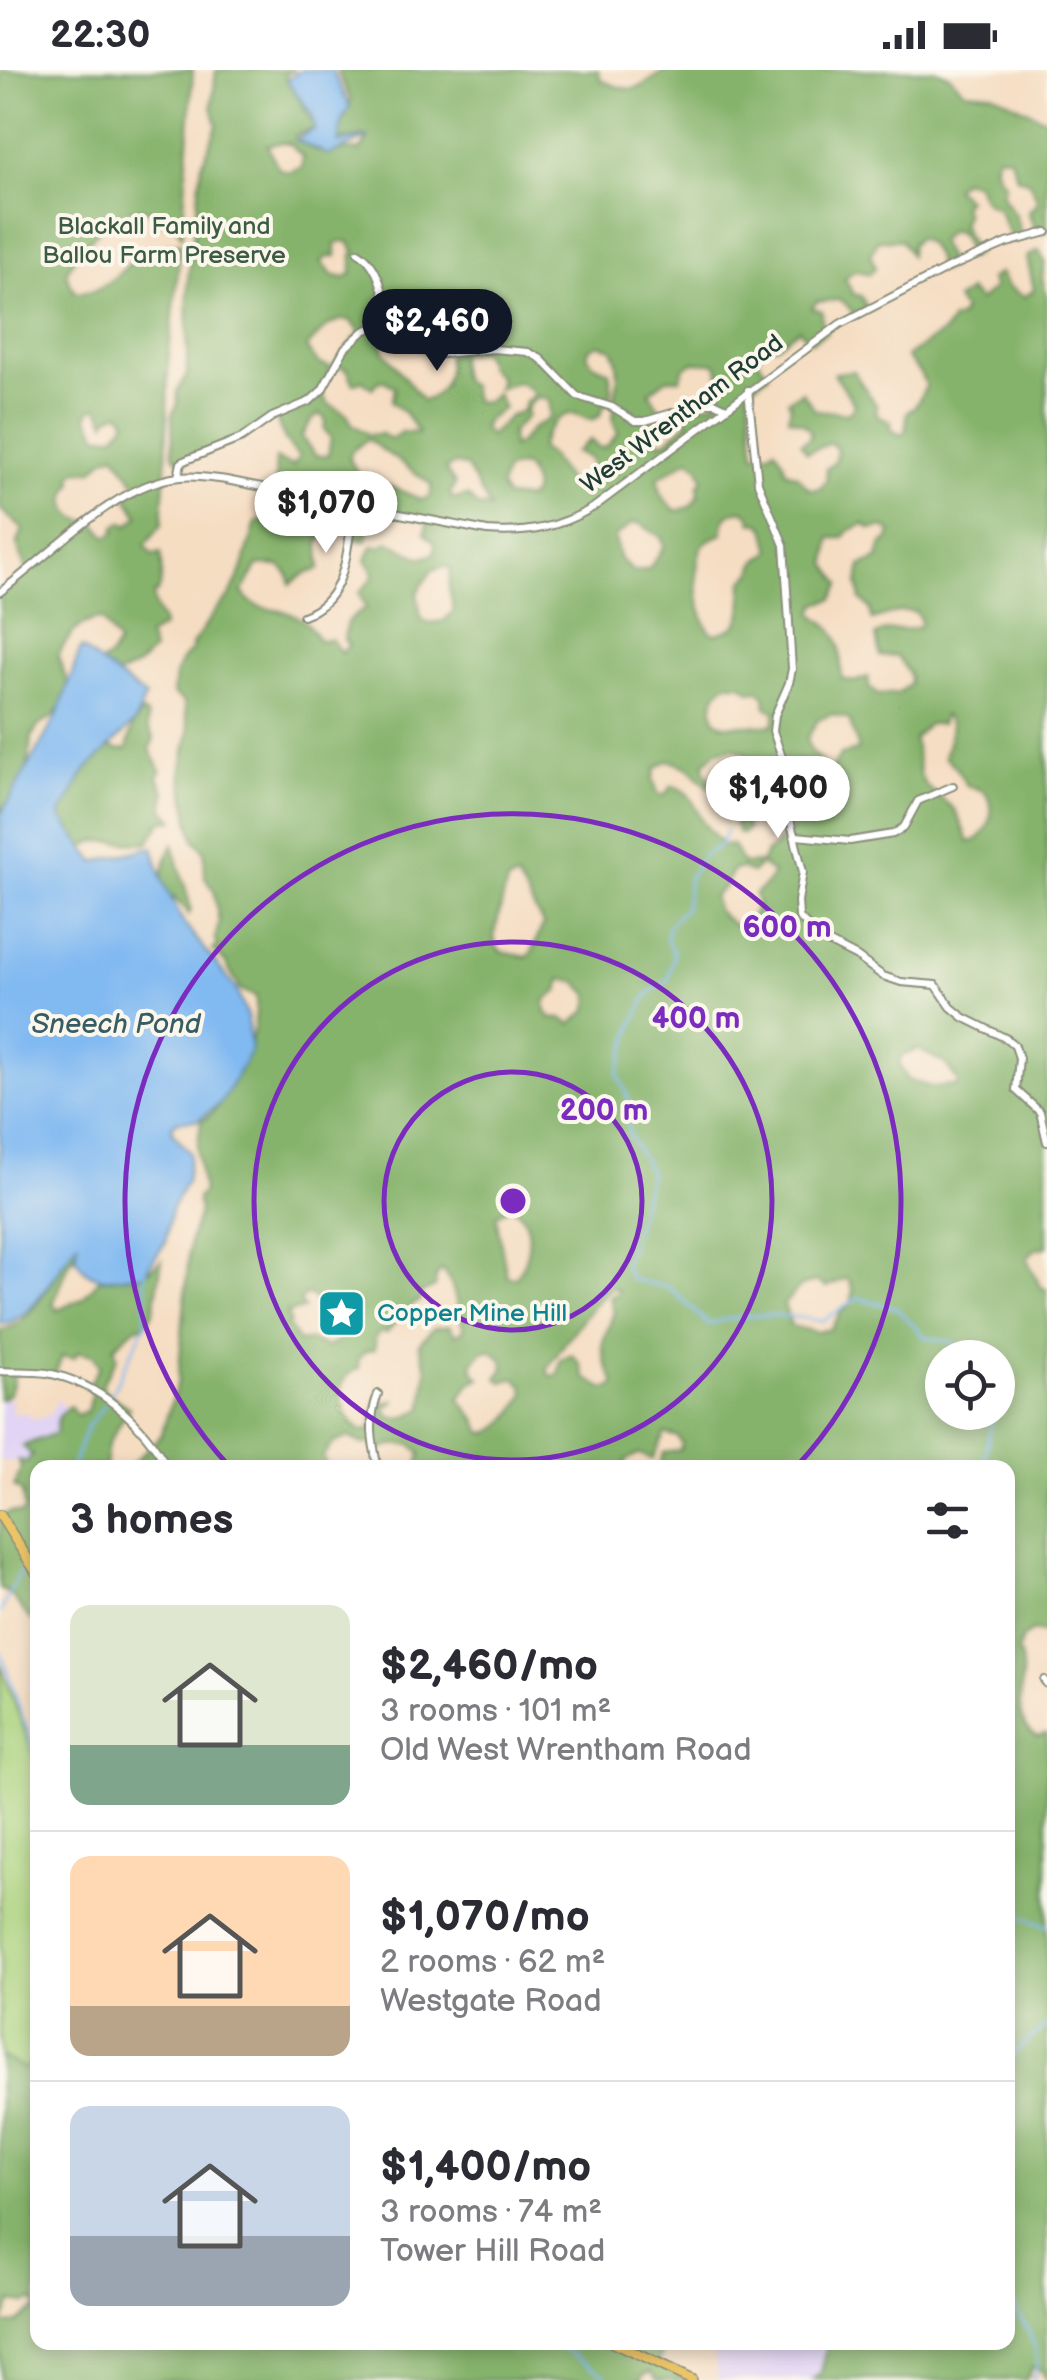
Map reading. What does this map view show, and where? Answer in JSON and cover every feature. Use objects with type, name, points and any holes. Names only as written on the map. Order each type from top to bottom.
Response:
[{"type":"main road","points":[[0,1515],[30,1562]]},
{"type":"main road","points":[[637,2350],[692,2380]]},
{"type":"street","name":"West Wrentham Road","points":[[0,592],[127,494],[178,477],[226,480],[487,531],[523,533],[569,521],[594,507],[817,338],[872,306],[1007,243],[1047,232]]},
{"type":"street","points":[[358,252],[364,254],[378,274],[386,325]]},
{"type":"street","points":[[178,477],[178,468],[186,460],[242,438],[314,398],[345,348],[364,331],[386,325],[433,355],[494,348],[536,355],[577,396],[612,407],[635,421],[646,422],[714,402],[724,408]]},
{"type":"street","points":[[748,390],[758,483],[786,556],[792,669],[773,731],[784,764],[787,808],[803,872],[798,906],[802,922],[818,937],[888,979],[936,985],[962,1017],[1010,1041],[1019,1058],[1016,1090],[1040,1112],[1047,1142]]},
{"type":"street","points":[[303,616],[320,609],[334,594],[354,505]]},
{"type":"street","points":[[796,836],[850,841],[894,834],[904,828],[923,797],[953,786]]},
{"type":"street","points":[[0,1371],[49,1374],[109,1401],[136,1421],[163,1460]]},
{"type":"street","points":[[377,1460],[371,1427],[372,1407],[378,1394]]},
{"type":"shaded area","points":[[6,1397],[12,1402],[11,1413],[25,1413],[34,1419],[50,1415],[57,1400],[65,1408],[56,1433],[23,1447],[32,1455],[26,1462],[0,1461],[0,1399]]},
{"type":"shaded area","points":[[714,2350],[833,2350],[831,2380],[718,2380]]},
{"type":"green space","points":[[0,70],[193,70],[182,237],[178,228],[162,222],[149,210],[120,213],[107,221],[81,250],[66,274],[75,293],[94,290],[109,283],[135,258],[181,243],[168,363],[162,524],[145,545],[153,555],[161,553],[160,587],[154,598],[163,627],[148,636],[153,651],[137,666],[110,679],[99,664],[110,657],[118,643],[101,619],[81,626],[70,636],[58,656],[71,693],[55,715],[38,726],[32,736],[27,769],[13,799],[0,811],[0,592],[27,570],[17,545],[23,529],[0,509]],"holes":[[[93,408],[99,408],[106,422],[120,412],[127,420],[115,436],[99,436],[87,415]],[[115,454],[138,487],[126,496],[139,516],[127,526],[123,522],[115,526],[115,532],[107,537],[93,521],[72,514],[66,497],[76,471],[93,470]]]},
{"type":"green space","points":[[216,70],[295,70],[286,73],[286,77],[316,128],[295,138],[323,153],[360,151],[368,139],[364,136],[339,140],[351,100],[337,70],[598,70],[601,80],[628,89],[641,86],[665,70],[936,70],[949,75],[965,91],[993,93],[1047,120],[1047,232],[1036,232],[1028,211],[1036,205],[1037,198],[1029,182],[1017,177],[1010,157],[999,155],[995,166],[1004,183],[1002,196],[1015,215],[1022,237],[1013,242],[997,207],[985,201],[976,183],[962,180],[955,188],[967,199],[962,205],[965,214],[961,224],[976,254],[968,258],[963,238],[956,231],[949,231],[939,241],[951,266],[941,271],[933,251],[922,240],[917,238],[911,244],[910,255],[901,240],[878,240],[871,254],[875,268],[870,274],[855,270],[845,278],[853,294],[861,296],[867,308],[854,315],[841,301],[817,301],[812,308],[822,311],[827,332],[811,342],[799,329],[776,346],[764,347],[757,359],[769,374],[749,389],[755,454],[775,448],[786,471],[797,475],[809,489],[820,489],[827,479],[826,469],[835,462],[837,449],[831,443],[807,452],[801,443],[810,438],[810,430],[804,423],[788,418],[788,400],[802,392],[815,410],[848,413],[855,405],[834,373],[853,371],[876,405],[877,415],[891,422],[891,429],[899,435],[906,431],[907,413],[926,386],[906,357],[961,317],[963,310],[956,300],[969,291],[979,301],[994,288],[990,279],[1000,273],[1007,286],[1024,297],[1034,290],[1027,257],[1039,250],[1045,262],[1042,278],[1047,295],[1047,1247],[1035,1249],[1027,1259],[1040,1286],[1047,1290],[1047,1634],[1032,1631],[1022,1638],[1018,1651],[1022,1718],[1037,1736],[1047,1733],[1047,2380],[1038,2368],[1032,2367],[1026,2380],[814,2380],[821,2373],[826,2350],[1015,2350],[1015,1460],[661,1460],[663,1453],[680,1450],[682,1443],[678,1437],[665,1433],[652,1459],[639,1454],[627,1460],[420,1460],[421,1453],[411,1444],[376,1451],[373,1443],[362,1444],[349,1437],[333,1443],[323,1456],[324,1460],[137,1460],[161,1435],[178,1381],[190,1240],[199,1212],[197,1198],[203,1192],[197,1151],[201,1121],[218,1105],[242,1064],[256,1008],[256,996],[241,990],[213,950],[218,946],[215,939],[219,923],[214,890],[205,877],[204,850],[195,840],[190,824],[181,772],[189,731],[184,702],[173,694],[175,675],[217,609],[230,596],[256,522],[271,522],[277,500],[275,459],[293,466],[299,457],[285,440],[275,416],[239,438],[181,463],[173,454],[172,414],[178,404],[177,391],[187,375],[188,280],[202,164],[217,126],[212,106]],"holes":[[[290,144],[303,157],[302,167],[289,172],[279,169],[267,145]],[[349,242],[355,252],[352,274],[344,278],[332,275],[322,262],[336,256],[336,244]],[[350,320],[360,332],[334,365],[347,369],[354,384],[362,380],[372,388],[385,381],[395,388],[391,402],[419,433],[402,432],[391,439],[382,434],[369,435],[351,423],[348,415],[327,403],[321,391],[331,367],[319,364],[306,348],[327,326]],[[442,322],[456,353],[447,356],[448,371],[440,389],[423,401],[384,351],[383,325],[391,326],[419,349],[426,335]],[[599,344],[612,349],[615,355],[618,377],[611,405],[618,433],[606,447],[599,448],[590,440],[576,452],[589,458],[593,471],[587,479],[569,483],[540,448],[548,431],[562,416],[575,414],[591,420],[600,416],[608,404],[612,389],[609,371],[593,364],[587,355],[589,349]],[[482,351],[489,368],[500,378],[497,389],[518,382],[533,391],[523,411],[511,415],[490,436],[483,428],[503,408],[497,394],[486,402],[474,401],[471,386],[463,380],[459,368],[459,354]],[[693,362],[714,363],[718,366],[721,390],[716,402],[683,409],[689,422],[665,442],[654,439],[650,430],[655,419],[663,414],[649,392],[668,378],[680,379],[684,368]],[[537,397],[549,400],[550,417],[512,447],[511,433],[527,416],[526,408]],[[320,414],[331,438],[328,456],[316,456],[301,437]],[[367,439],[431,484],[431,495],[422,500],[390,486],[381,489],[363,482],[349,458]],[[689,459],[699,467],[703,479],[698,486],[699,495],[690,507],[677,511],[662,493],[658,478]],[[455,464],[466,466],[490,508],[477,506],[468,496],[453,499],[450,493],[455,484],[445,469]],[[521,466],[527,469],[534,489],[528,499],[506,497],[500,487],[506,470]],[[333,502],[354,506],[348,538],[366,541],[374,509],[428,521],[425,534],[435,543],[435,552],[423,557],[388,542],[372,546],[366,560],[373,578],[359,593],[366,608],[347,622],[344,640],[349,645],[341,653],[331,639],[318,640],[299,617],[258,606],[242,592],[258,565],[280,566],[291,584],[320,569],[319,541],[326,535],[326,518]],[[743,510],[752,523],[765,527],[771,551],[756,562],[743,582],[738,623],[713,634],[700,606],[699,555],[708,540],[723,534],[727,517]],[[639,523],[661,537],[664,547],[649,569],[633,572],[619,558],[615,537],[631,524]],[[864,524],[891,532],[878,559],[861,566],[858,583],[861,600],[870,608],[872,620],[900,611],[916,612],[921,621],[915,628],[876,635],[880,656],[897,656],[909,674],[910,683],[899,693],[878,695],[869,687],[868,677],[855,682],[842,679],[836,635],[813,612],[817,604],[833,599],[841,584],[827,564],[830,538],[843,538]],[[451,568],[449,589],[454,610],[444,621],[428,623],[421,618],[417,593],[432,570]],[[727,684],[742,684],[765,696],[766,707],[776,712],[773,725],[723,725],[715,719],[714,699]],[[831,714],[849,719],[858,747],[857,751],[841,755],[829,772],[810,749],[807,739],[817,721]],[[944,715],[948,719],[951,729],[944,757],[955,766],[967,786],[982,790],[991,803],[990,820],[976,840],[969,842],[955,810],[925,785],[920,775],[914,739],[928,724],[941,724]],[[733,748],[746,753],[746,784],[737,790],[725,790],[738,833],[747,829],[742,813],[748,799],[778,793],[786,796],[791,832],[766,853],[761,863],[743,864],[733,845],[723,846],[679,788],[672,786],[664,796],[658,794],[653,779],[656,768],[669,760],[689,768],[708,787],[715,786],[704,763],[717,751]],[[761,864],[773,873],[755,894],[758,906],[748,921],[733,925],[718,911],[713,897],[726,885],[732,871],[740,868],[752,873]],[[517,878],[543,924],[531,954],[527,957],[502,952],[496,947],[494,935],[507,882]],[[561,979],[576,982],[590,995],[588,1010],[571,1024],[561,1018],[552,1019],[546,1012],[545,1001],[558,991]],[[918,1049],[946,1064],[957,1085],[931,1087],[908,1080],[900,1057]],[[510,1206],[524,1219],[529,1238],[521,1269],[516,1277],[507,1277],[496,1216]],[[442,1269],[452,1286],[464,1330],[455,1335],[450,1326],[434,1328],[419,1344],[427,1368],[423,1409],[402,1418],[390,1417],[385,1408],[396,1400],[387,1403],[377,1398],[371,1430],[361,1431],[344,1408],[344,1381],[359,1368],[358,1360],[364,1352],[375,1349],[375,1337],[380,1332],[387,1333],[396,1321],[404,1320],[411,1305],[420,1301],[421,1293],[435,1287]],[[847,1278],[853,1296],[849,1307],[841,1312],[831,1329],[817,1332],[791,1326],[784,1304],[801,1286],[817,1281],[826,1287]],[[613,1287],[619,1291],[610,1298],[614,1312],[602,1345],[613,1387],[605,1389],[585,1378],[580,1363],[572,1355],[561,1360],[558,1375],[550,1376],[547,1370],[568,1339]],[[306,1294],[315,1299],[316,1307],[329,1304],[338,1309],[345,1320],[341,1337],[326,1347],[310,1340],[299,1342],[287,1325],[287,1313],[304,1309],[300,1301]],[[492,1350],[503,1360],[504,1369],[497,1378],[502,1382],[515,1378],[525,1394],[507,1420],[489,1433],[482,1433],[459,1399],[470,1383],[480,1378],[472,1363],[483,1351]]]},
{"type":"green space","points":[[142,712],[147,715],[148,729],[154,738],[150,750],[161,770],[158,778],[165,792],[164,809],[174,820],[162,821],[148,843],[95,841],[79,850],[47,797],[106,745],[127,749],[133,725]]},
{"type":"green space","points":[[173,844],[191,908],[189,914],[163,886],[164,867]]},
{"type":"green space","points":[[79,1241],[80,1246],[53,1304],[58,1310],[82,1299],[99,1280],[143,1275],[162,1260],[154,1310],[146,1324],[135,1328],[114,1347],[117,1357],[102,1384],[104,1391],[129,1408],[108,1444],[106,1460],[30,1460],[30,1618],[12,1596],[0,1589],[0,1516],[25,1510],[22,1492],[14,1487],[21,1469],[19,1460],[26,1462],[32,1455],[23,1446],[56,1433],[59,1417],[70,1406],[77,1415],[87,1411],[92,1392],[87,1388],[100,1366],[93,1355],[78,1352],[74,1358],[62,1356],[55,1374],[14,1373],[9,1393],[0,1399],[0,1330],[22,1320],[33,1309],[73,1244]]},
{"type":"green space","points":[[0,1664],[30,1744],[30,2254],[0,2267]]},
{"type":"green space","points":[[0,2056],[26,2069],[30,2064],[30,2302],[11,2302],[3,2322],[17,2323],[30,2313],[30,2350],[663,2350],[658,2364],[691,2380],[659,2380],[651,2371],[642,2375],[642,2380],[0,2380]]},
{"type":"water","points":[[301,70],[332,70],[350,107],[343,118],[338,143],[370,137],[329,155],[296,140],[315,129],[311,113],[287,80]]},
{"type":"water","name":"Sneech Pond","points":[[81,648],[145,697],[135,722],[86,770],[60,816],[95,862],[153,847],[162,879],[183,922],[236,989],[247,1016],[251,1050],[222,1102],[198,1120],[177,1121],[172,1126],[173,1133],[190,1153],[186,1181],[171,1210],[165,1243],[143,1275],[105,1278],[90,1274],[76,1259],[78,1243],[34,1304],[24,1314],[0,1324],[0,816],[58,714]]},
{"type":"waterway","points":[[726,830],[721,845],[704,855],[689,877],[685,908],[668,926],[667,939],[674,955],[668,980],[647,995],[618,1074],[629,1100],[628,1132],[650,1173],[624,1266],[631,1279],[670,1288],[708,1324],[765,1315],[822,1321],[858,1298],[896,1308],[925,1337],[941,1340]]},
{"type":"waterway","points":[[111,1394],[146,1323],[145,1268]]},
{"type":"waterway","points":[[75,1460],[87,1427],[106,1403]]},
{"type":"waterway","points":[[985,1460],[990,1430]]},
{"type":"waterway","points":[[0,1613],[23,1567]]},
{"type":"waterway","points":[[0,1650],[30,1738]]},
{"type":"waterway","points":[[1015,1911],[1020,1917],[1047,1926]]},
{"type":"waterway","points":[[1015,2052],[1047,2025]]},
{"type":"waterway","points":[[1015,2308],[1035,2347],[1032,2380]]},
{"type":"waterway","points":[[565,2350],[608,2380]]},
{"type":"place","name":"Copper Mine Hill","points":[[342,1313]]},
{"type":"park label","name":"Blackall Family and Ballou Farm Preserve","points":[[164,240]]}]
